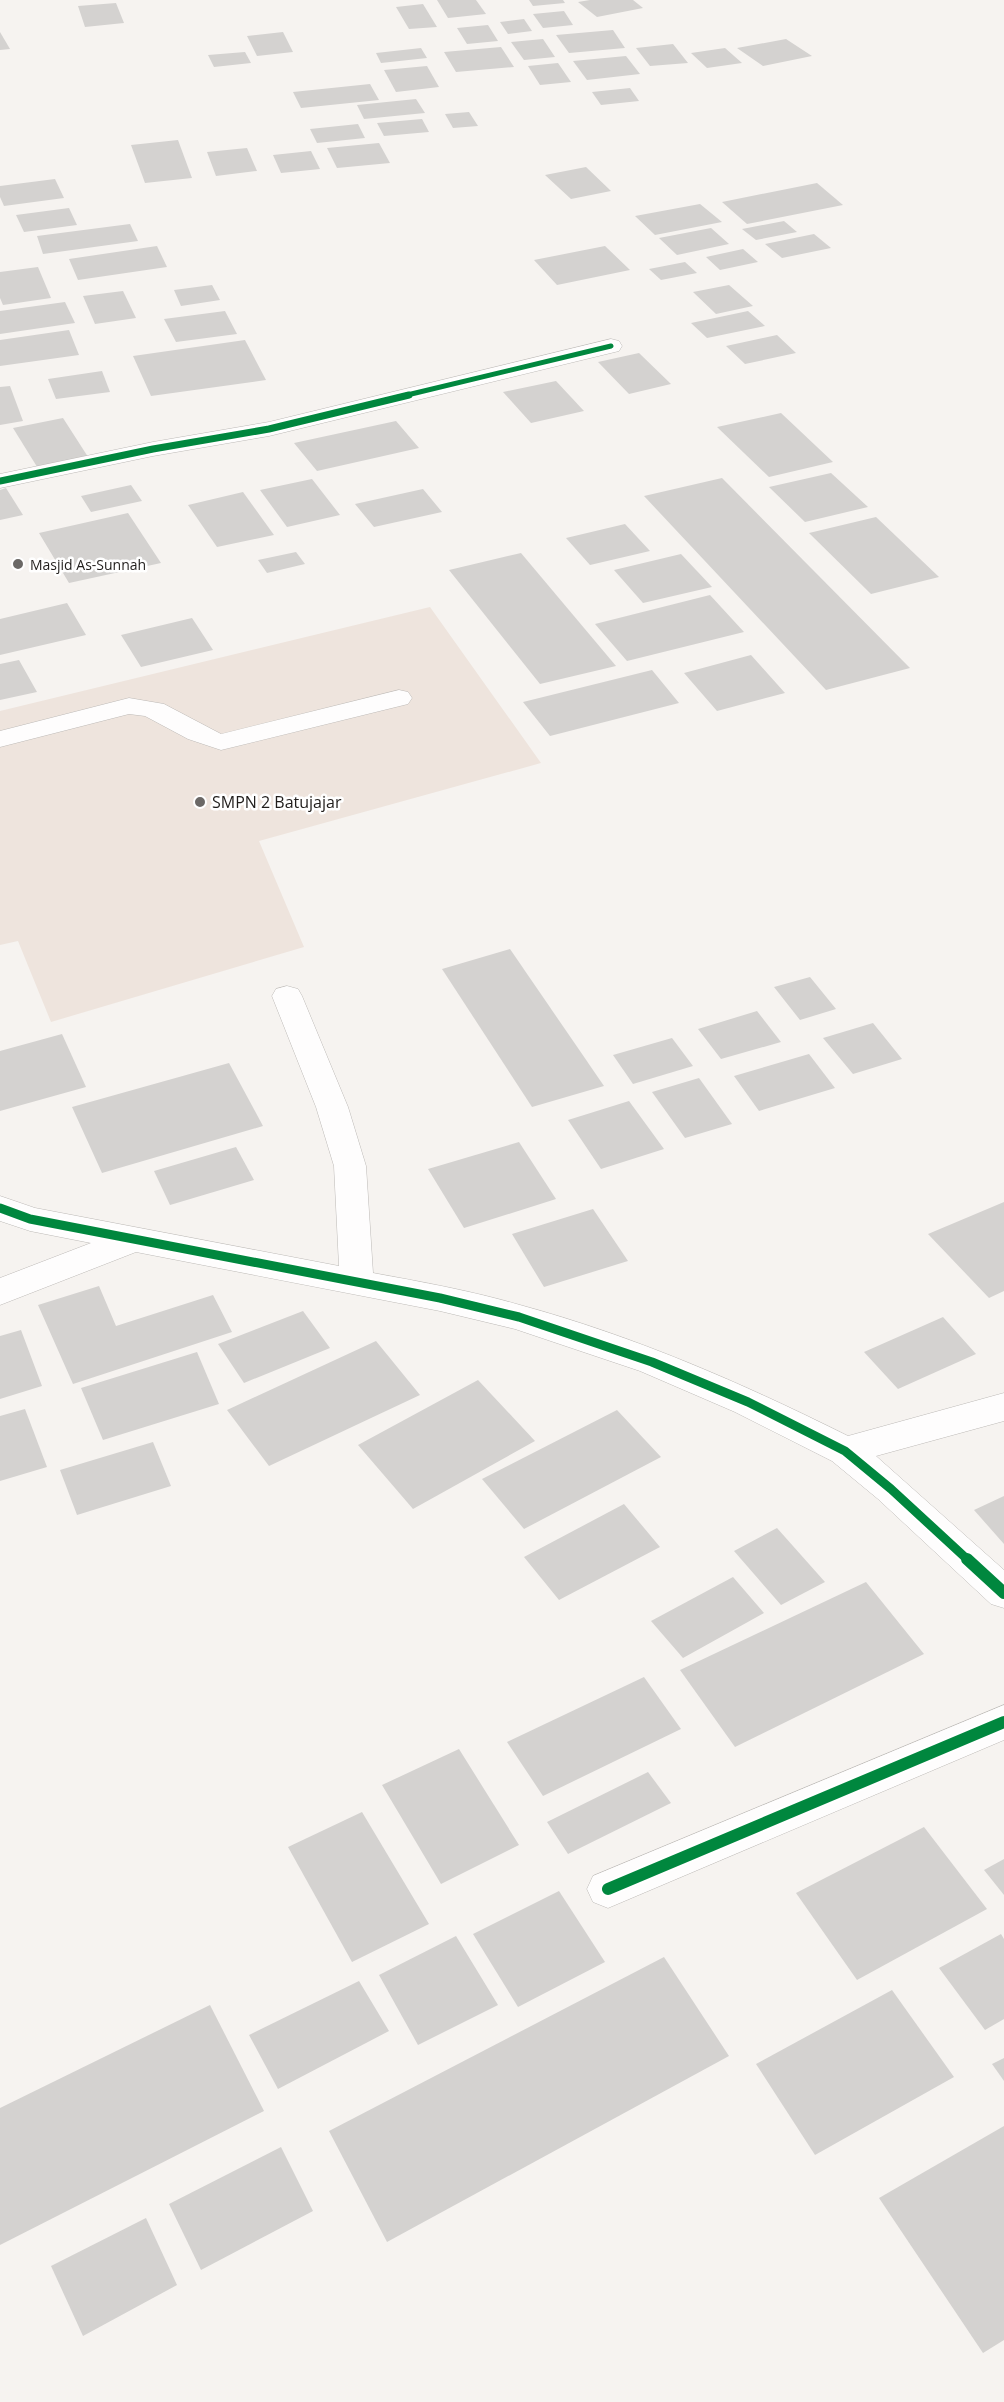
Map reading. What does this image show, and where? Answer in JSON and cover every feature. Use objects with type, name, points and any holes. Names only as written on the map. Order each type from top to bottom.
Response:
[{"type":"street","points":[[0,481],[153,449],[269,429],[611,346]]},
{"type":"street","points":[[0,739],[129,706],[142,705],[154,708],[197,735],[221,742],[399,698]]},
{"type":"street","points":[[287,996],[332,1107],[350,1166],[357,1282]]},
{"type":"street","points":[[0,1208],[30,1219],[132,1240],[440,1298],[519,1317],[652,1362],[748,1402],[845,1451],[900,1496],[1004,1593]]},
{"type":"street","points":[[0,1292],[132,1240]]},
{"type":"street","points":[[845,1451],[1004,1407]]},
{"type":"street","points":[[608,1889],[1004,1722]]},
{"type":"shaded area","name":"SMPN 2 Batujajar","points":[[430,607],[541,763],[259,841],[304,947],[51,1022],[18,941],[0,945],[0,711]]},
{"type":"building","points":[[437,0],[476,0],[486,14],[448,18]]},
{"type":"building","points":[[529,0],[563,0],[565,3],[533,6]]},
{"type":"building","points":[[633,0],[643,8],[597,17],[578,2]]},
{"type":"building","points":[[116,3],[124,23],[85,27],[78,6]]},
{"type":"building","points":[[423,4],[437,27],[409,29],[396,7]]},
{"type":"building","points":[[564,11],[573,25],[543,28],[533,14]]},
{"type":"building","points":[[524,19],[532,31],[508,34],[500,22]]},
{"type":"building","points":[[488,25],[498,41],[467,44],[457,28]]},
{"type":"building","points":[[613,30],[625,48],[569,53],[556,35]]},
{"type":"building","points":[[0,32],[10,49],[0,50]]},
{"type":"building","points":[[283,32],[293,52],[257,56],[247,36]]},
{"type":"building","points":[[543,39],[555,57],[524,60],[511,42]]},
{"type":"building","points":[[786,39],[812,56],[763,66],[737,48]]},
{"type":"building","points":[[673,44],[688,63],[650,66],[636,48]]},
{"type":"building","points":[[501,47],[514,67],[456,72],[444,52]]},
{"type":"building","points":[[421,48],[427,58],[381,63],[376,53]]},
{"type":"building","points":[[725,48],[742,63],[707,68],[691,53]]},
{"type":"building","points":[[245,52],[251,63],[214,67],[208,55]]},
{"type":"building","points":[[626,56],[640,74],[587,80],[573,61]]},
{"type":"building","points":[[558,63],[571,82],[540,85],[528,66]]},
{"type":"building","points":[[427,66],[439,87],[396,92],[384,70]]},
{"type":"building","points":[[370,84],[379,100],[301,108],[293,92]]},
{"type":"building","points":[[630,88],[639,101],[601,105],[592,92]]},
{"type":"building","points":[[416,99],[425,113],[364,119],[357,105]]},
{"type":"building","points":[[469,112],[478,126],[453,128],[445,114]]},
{"type":"building","points":[[422,119],[429,132],[384,136],[377,123]]},
{"type":"building","points":[[358,124],[365,138],[317,143],[310,129]]},
{"type":"building","points":[[178,140],[192,178],[145,183],[131,145]]},
{"type":"building","points":[[379,143],[390,163],[337,168],[327,148]]},
{"type":"building","points":[[247,148],[257,171],[216,176],[207,152]]},
{"type":"building","points":[[311,151],[320,169],[281,173],[273,155]]},
{"type":"building","points":[[586,167],[611,191],[571,199],[545,175]]},
{"type":"building","points":[[55,179],[64,198],[4,206],[0,197],[0,186]]},
{"type":"building","points":[[817,183],[843,205],[747,224],[722,202]]},
{"type":"building","points":[[700,204],[722,222],[655,235],[635,216]]},
{"type":"building","points":[[69,208],[77,225],[24,232],[16,215]]},
{"type":"building","points":[[784,221],[797,232],[756,240],[742,229]]},
{"type":"building","points":[[130,224],[138,241],[43,254],[37,236]]},
{"type":"building","points":[[711,228],[729,244],[677,255],[659,238]]},
{"type":"building","points":[[814,234],[831,248],[782,258],[765,244]]},
{"type":"building","points":[[157,246],[167,267],[78,280],[69,259]]},
{"type":"building","points":[[605,246],[630,270],[557,285],[534,260]]},
{"type":"building","points":[[743,249],[758,262],[720,270],[706,257]]},
{"type":"building","points":[[685,262],[697,273],[661,280],[649,269]]},
{"type":"building","points":[[38,267],[51,298],[3,305],[0,298],[0,272]]},
{"type":"building","points":[[212,285],[220,300],[181,306],[174,290]]},
{"type":"building","points":[[729,285],[753,306],[716,314],[693,292]]},
{"type":"building","points":[[123,291],[136,318],[95,324],[83,296]]},
{"type":"building","points":[[65,302],[75,323],[0,334],[0,311]]},
{"type":"building","points":[[225,311],[237,334],[176,342],[164,319]]},
{"type":"building","points":[[748,311],[765,326],[707,338],[691,323]]},
{"type":"building","points":[[69,330],[79,355],[0,366],[0,340]]},
{"type":"building","points":[[777,335],[796,353],[745,364],[726,346]]},
{"type":"building","points":[[245,340],[266,380],[151,396],[133,356]]},
{"type":"building","points":[[639,353],[671,384],[629,394],[598,362]]},
{"type":"building","points":[[102,371],[110,392],[56,399],[48,379]]},
{"type":"building","points":[[556,381],[584,411],[531,423],[503,392]]},
{"type":"building","points":[[10,386],[23,421],[0,425],[0,387]]},
{"type":"building","points":[[781,413],[833,462],[769,477],[717,427]]},
{"type":"building","points":[[63,418],[90,460],[39,470],[13,428]]},
{"type":"building","points":[[396,421],[419,448],[317,471],[294,443]]},
{"type":"building","points":[[831,473],[868,507],[805,522],[769,487]]},
{"type":"building","points":[[722,478],[910,668],[826,690],[644,496]]},
{"type":"building","points":[[312,479],[340,515],[287,527],[260,490]]},
{"type":"building","points":[[131,485],[142,501],[91,512],[81,496]]},
{"type":"building","points":[[6,488],[23,515],[0,520],[0,490]]},
{"type":"building","points":[[423,489],[442,512],[374,527],[355,504]]},
{"type":"building","points":[[243,492],[274,535],[217,547],[188,505]]},
{"type":"building","points":[[128,513],[161,563],[69,583],[39,533]]},
{"type":"building","points":[[876,517],[939,577],[871,594],[809,533]]},
{"type":"building","points":[[625,524],[650,551],[590,565],[566,538]]},
{"type":"building","points":[[296,552],[305,564],[267,573],[258,560]]},
{"type":"building","points":[[521,553],[616,666],[540,684],[449,570]]},
{"type":"building","points":[[681,554],[712,587],[643,603],[614,570]]},
{"type":"building","points":[[710,595],[744,632],[627,661],[595,624]]},
{"type":"building","points":[[67,603],[86,635],[0,655],[0,619]]},
{"type":"building","points":[[192,618],[213,650],[141,667],[121,635]]},
{"type":"building","points":[[751,655],[785,693],[717,711],[684,673]]},
{"type":"building","points":[[19,660],[37,692],[0,700],[0,664]]},
{"type":"building","points":[[652,670],[679,703],[550,736],[523,702]]},
{"type":"building","points":[[510,949],[604,1086],[532,1107],[442,969]]},
{"type":"building","points":[[810,977],[836,1009],[800,1020],[774,987]]},
{"type":"building","points":[[757,1011],[781,1042],[721,1059],[698,1029]]},
{"type":"building","points":[[873,1023],[902,1059],[853,1074],[823,1038]]},
{"type":"building","points":[[62,1034],[86,1087],[0,1111],[0,1051]]},
{"type":"building","points":[[672,1038],[693,1066],[633,1084],[613,1055]]},
{"type":"building","points":[[809,1054],[835,1088],[759,1111],[734,1076]]},
{"type":"building","points":[[229,1063],[263,1126],[102,1173],[72,1107]]},
{"type":"building","points":[[699,1078],[732,1124],[685,1138],[652,1092]]},
{"type":"building","points":[[629,1101],[664,1149],[601,1169],[568,1120]]},
{"type":"building","points":[[519,1142],[556,1199],[464,1228],[428,1169]]},
{"type":"building","points":[[236,1147],[254,1180],[170,1205],[154,1171]]},
{"type":"building","points":[[1004,1202],[1004,1291],[989,1298],[928,1234]]},
{"type":"building","points":[[593,1209],[628,1261],[544,1287],[512,1234]]},
{"type":"building","points":[[99,1286],[116,1326],[213,1295],[232,1332],[73,1384],[38,1305]]},
{"type":"building","points":[[303,1311],[330,1348],[244,1383],[218,1344]]},
{"type":"building","points":[[943,1317],[976,1354],[898,1389],[864,1352]]},
{"type":"building","points":[[21,1330],[42,1386],[0,1399],[0,1336]]},
{"type":"building","points":[[376,1341],[420,1395],[269,1466],[227,1410]]},
{"type":"building","points":[[197,1352],[219,1404],[103,1440],[81,1388]]},
{"type":"building","points":[[478,1380],[535,1441],[413,1509],[358,1445]]},
{"type":"building","points":[[25,1409],[47,1467],[0,1481],[0,1416]]},
{"type":"building","points":[[617,1410],[661,1457],[524,1529],[482,1479]]},
{"type":"building","points":[[153,1442],[171,1486],[77,1515],[60,1470]]},
{"type":"building","points":[[1004,1496],[1004,1544],[974,1510]]},
{"type":"building","points":[[624,1504],[660,1547],[559,1600],[524,1557]]},
{"type":"building","points":[[777,1528],[825,1582],[781,1605],[734,1551]]},
{"type":"building","points":[[733,1577],[764,1613],[683,1658],[651,1621]]},
{"type":"building","points":[[866,1582],[924,1654],[735,1747],[680,1670]]},
{"type":"building","points":[[644,1677],[681,1729],[543,1796],[507,1742]]},
{"type":"building","points":[[459,1749],[519,1845],[441,1884],[382,1785]]},
{"type":"building","points":[[648,1772],[671,1803],[568,1854],[547,1822]]},
{"type":"building","points":[[362,1812],[429,1924],[352,1962],[288,1847]]},
{"type":"building","points":[[924,1827],[987,1909],[857,1980],[796,1893]]},
{"type":"building","points":[[1004,1859],[1004,1895],[984,1870]]},
{"type":"building","points":[[559,1891],[605,1962],[518,2007],[473,1934]]},
{"type":"building","points":[[1001,1934],[1004,1939],[1004,2019],[985,2030],[939,1968]]},
{"type":"building","points":[[456,1936],[498,2005],[418,2045],[379,1975]]},
{"type":"building","points":[[664,1957],[729,2056],[387,2242],[329,2131]]},
{"type":"building","points":[[359,1981],[389,2031],[278,2089],[249,2035]]},
{"type":"building","points":[[892,1990],[954,2077],[815,2155],[756,2064]]},
{"type":"building","points":[[210,2005],[264,2111],[0,2245],[0,2108]]},
{"type":"building","points":[[1004,2058],[1004,2081],[992,2064]]},
{"type":"building","points":[[1004,2126],[1004,2340],[983,2353],[879,2198]]},
{"type":"building","points":[[281,2147],[313,2211],[201,2270],[169,2204]]},
{"type":"building","points":[[146,2218],[177,2285],[83,2336],[51,2266]]},
{"type":"cycle path","points":[[0,481],[153,449],[269,429],[611,346]]},
{"type":"cycle path","points":[[0,1208],[30,1219],[440,1298],[519,1317],[652,1362],[748,1402],[845,1451],[891,1489],[1004,1593]]},
{"type":"cycle path","points":[[608,1889],[1004,1722]]},
{"type":"place","name":"Masjid As-Sunnah","points":[[18,564]]},
{"type":"place","name":"SMPN 2 Batujajar","points":[[200,802]]}]
